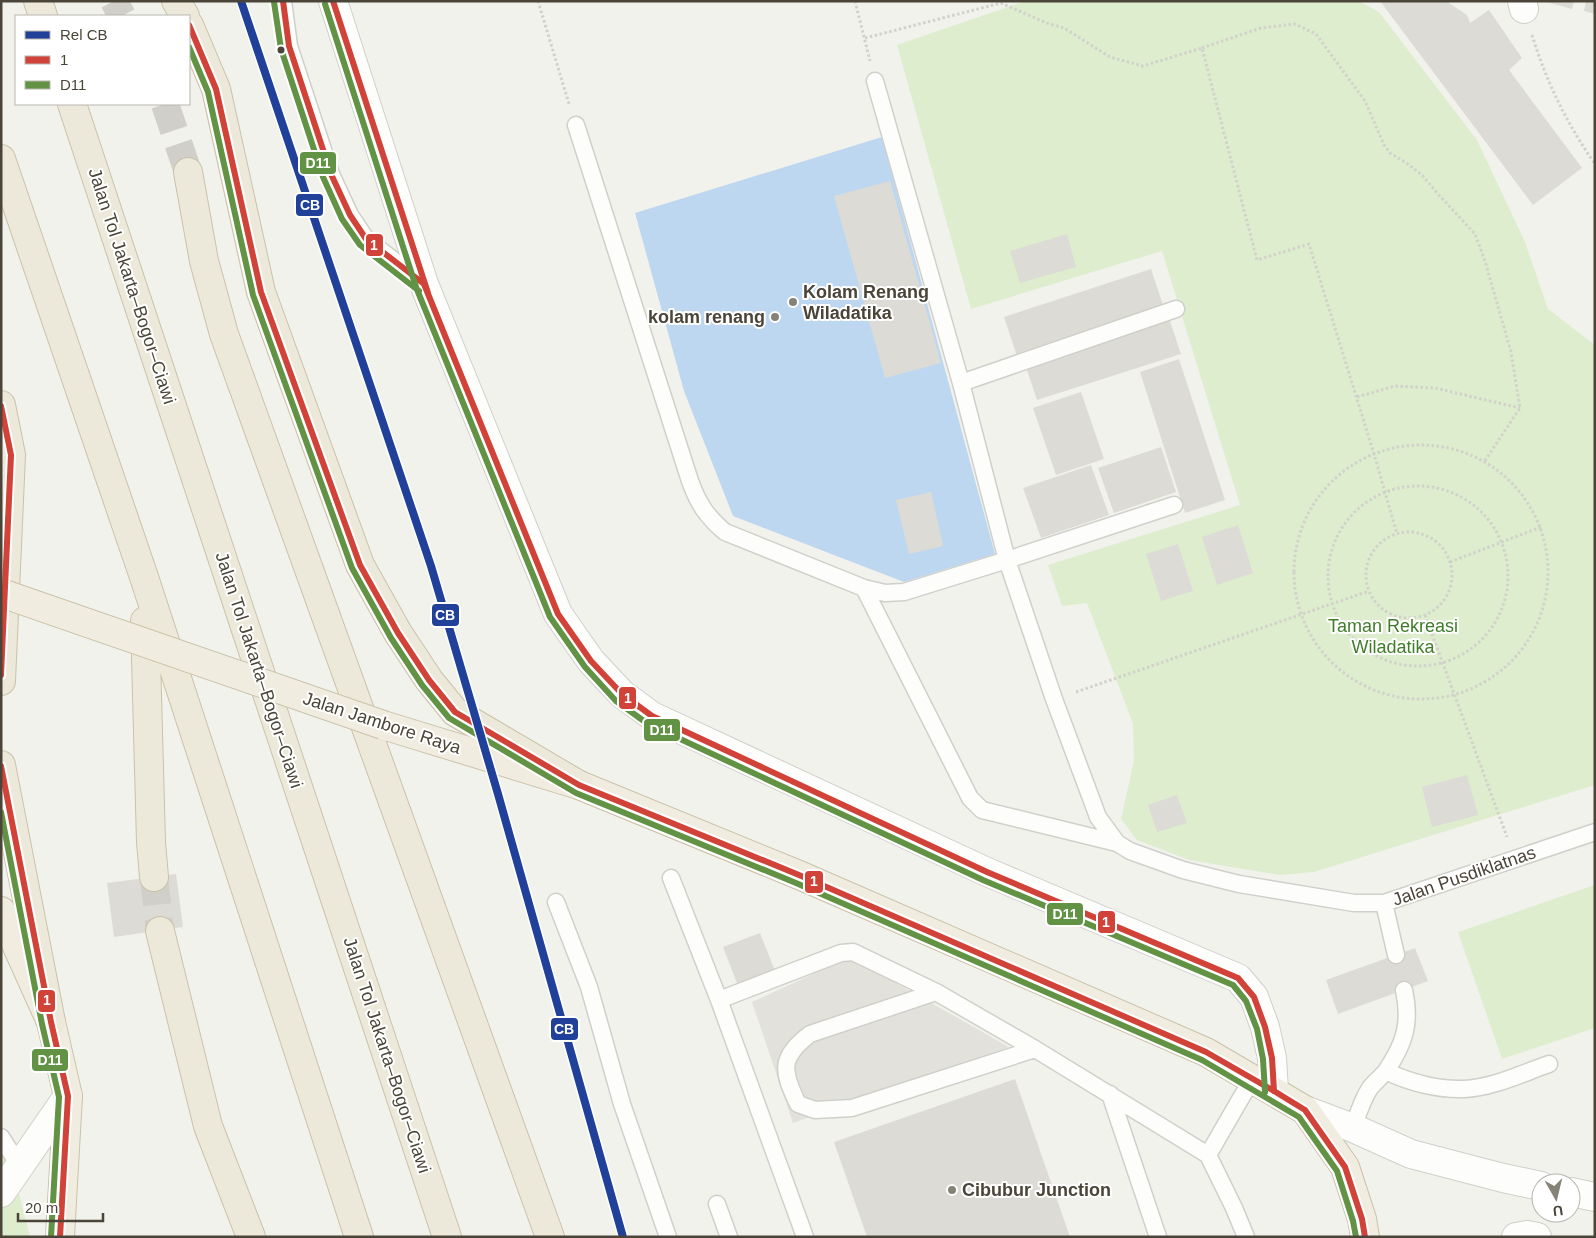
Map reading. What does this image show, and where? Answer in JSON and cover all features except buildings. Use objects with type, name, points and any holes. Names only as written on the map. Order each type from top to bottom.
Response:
[{"type":"highway","points":[[38,1],[42,15]]},
{"type":"highway","points":[[176,1],[184,15]]},
{"type":"highway","points":[[190,27],[216,89],[261,292],[360,565],[398,634],[429,680],[455,712],[579,785]]},
{"type":"highway","name":"Jalan Tol Jakarta–Bogor–Ciawi","points":[[72,105],[447,1237]]},
{"type":"highway","points":[[1,159],[144,577],[359,1237]]},
{"type":"highway","points":[[188,172],[204,261],[224,334],[550,1237]]},
{"type":"highway","points":[[1,405],[11,455],[1,681]]},
{"type":"highway","points":[[144,577],[151,842],[154,877]]},
{"type":"highway","name":"Jalan Jambore Raya","points":[[6,592],[383,725],[579,785],[808,879],[1206,1052],[1305,1110],[1345,1167],[1362,1219],[1365,1237]]},
{"type":"highway","points":[[1,766],[51,1022],[68,1096],[60,1237]]},
{"type":"highway","points":[[1,911],[51,1022]]},
{"type":"highway","points":[[160,930],[208,1126],[251,1237]]},
{"type":"street","points":[[334,1],[424,284],[558,614],[591,661],[622,694],[652,716],[987,872],[1238,978],[1254,997],[1265,1027],[1272,1058],[1263,1085]]},
{"type":"street","points":[[1,1193],[68,1096]]},
{"type":"street","name":"Jalan Jambore Raya","points":[[1305,1110],[1353,1128],[1411,1154],[1531,1184]]},
{"type":"street","points":[[1581,1194],[1595,1198]]},
{"type":"street","points":[[1516,1237],[1537,1237]]},
{"type":"lane","points":[[283,1],[288,46],[331,174],[350,215],[366,239],[424,284]]},
{"type":"lane","points":[[875,81],[961,383],[1007,560],[1054,699],[1098,817],[1117,843]]},
{"type":"lane","points":[[576,125],[698,502],[714,523],[725,532],[864,588],[885,593],[904,592],[1174,505]]},
{"type":"lane","points":[[961,383],[1176,309]]},
{"type":"lane","points":[[864,588],[970,798],[982,810],[1117,843],[1130,851],[1183,870],[1238,884],[1354,903],[1384,903]]},
{"type":"lane","name":"Jalan Pusdiklatnas","points":[[1396,954],[1384,903],[1595,832]]},
{"type":"lane","points":[[671,878],[719,1000],[805,1237]]},
{"type":"lane","points":[[556,902],[589,987],[622,1104],[668,1237]]},
{"type":"lane","points":[[719,1000],[841,953],[853,952],[936,992],[1035,1049],[1208,1155],[1246,1237]]},
{"type":"lane","points":[[1353,1128],[1362,1102],[1370,1088],[1386,1070],[1401,1044],[1407,1027],[1408,1006],[1404,990]]},
{"type":"lane","points":[[936,992],[810,1034],[796,1045],[787,1060],[787,1080],[798,1104],[815,1110],[852,1108],[1035,1049]]},
{"type":"lane","points":[[1386,1070],[1403,1079],[1434,1086],[1464,1089],[1495,1084],[1549,1064]]},
{"type":"lane","points":[[1208,1155],[1263,1085]]},
{"type":"lane","points":[[1110,1094],[1158,1237]]},
{"type":"lane","points":[[1,1138],[19,1165]]},
{"type":"lane","points":[[717,1204],[729,1237]]},
{"type":"path","points":[[538,1],[576,125]]},
{"type":"path","points":[[855,1],[875,81]]},
{"type":"path","points":[[865,38],[1001,3],[1047,23],[1064,28],[1110,57],[1143,66],[1261,28],[1296,24],[1316,34],[1365,101],[1384,145],[1390,153],[1422,175],[1475,234],[1511,352],[1520,408],[1484,462]]},
{"type":"path","points":[[1523,5],[1542,66],[1578,140],[1595,164]]},
{"type":"path","points":[[1202,48],[1257,260],[1309,244],[1397,534]]},
{"type":"path","points":[[1356,398],[1395,386],[1435,388],[1520,408]]},
{"type":"path","points":[[1418,445],[1441,446],[1464,452],[1484,462],[1503,474],[1518,489],[1531,507],[1541,527],[1548,553],[1549,579],[1545,605],[1535,630],[1521,653],[1502,671],[1480,686],[1454,695],[1431,699],[1407,699],[1384,694],[1362,685],[1342,672],[1324,656],[1310,637],[1300,615],[1295,592],[1293,567],[1296,543],[1304,520],[1316,499],[1333,480],[1352,465],[1374,454],[1418,445]]},
{"type":"path","points":[[1419,486],[1437,488],[1454,493],[1470,501],[1484,513],[1503,542],[1508,560],[1510,579],[1507,598],[1500,616],[1490,632],[1477,646],[1443,664],[1424,667],[1404,666],[1384,660],[1367,651],[1352,638],[1340,622],[1332,605],[1328,585],[1328,566],[1332,547],[1341,529],[1353,514],[1367,501],[1385,492],[1402,487],[1419,486]]},
{"type":"path","points":[[1450,562],[1541,527]]},
{"type":"path","points":[[1419,533],[1429,537],[1446,552],[1450,562],[1452,583],[1449,593],[1435,610],[1425,615],[1403,618],[1392,615],[1374,601],[1369,592],[1366,568],[1370,556],[1381,542],[1397,534],[1419,533]]},
{"type":"path","points":[[1054,699],[1369,592]]},
{"type":"path","points":[[1425,615],[1515,859]]},
{"type":"green space","name":"Taman Rekreasi Wiladatika","points":[[1025,1],[1359,1],[1379,12],[1477,140],[1525,242],[1548,309],[1595,345],[1595,785],[1314,872],[1280,875],[1189,860],[1137,840],[1121,819],[1134,761],[1133,724],[1087,603],[1062,606],[1048,565],[1240,505],[1162,251],[971,309],[897,45]]},
{"type":"green space","points":[[1595,885],[1595,1028],[1502,1059],[1458,932]]},
{"type":"green space","points":[[1,1123],[30,1237],[1,1237]]},
{"type":"shaded area","points":[[850,957],[1009,1047],[793,1123],[752,1002]]},
{"type":"water","name":"Kolam Renang Wiladatika","points":[[882,137],[995,554],[904,582],[733,516],[684,391],[635,213]]},
{"type":"tunnel","points":[[114,1],[121,15]]},
{"type":"tunnel","points":[[165,105],[188,172]]},
{"type":"tunnel","points":[[154,877],[160,931]]},
{"type":"rail line","name":"CB","points":[[241,1],[431,566],[498,794],[623,1237]]},
{"type":"transit line","name":"1","points":[[283,1],[289,46],[331,174],[350,215],[366,239],[424,284],[558,614],[591,661],[622,694],[652,716],[987,872],[1238,978],[1254,997],[1265,1027],[1272,1058],[1274,1091]]},
{"type":"transit line","name":"1","points":[[333,1],[428,293]]},
{"type":"transit line","name":"D11","points":[[274,2],[281,49],[323,177],[342,219],[360,245],[419,291]]},
{"type":"transit line","name":"D11","points":[[325,4],[416,287],[550,617],[585,667],[616,701],[648,724],[983,880],[1233,985],[1246,1001],[1257,1029],[1263,1059],[1265,1092]]},
{"type":"transit line","name":"1","points":[[190,27],[216,89],[261,292],[360,565],[398,633],[429,680],[455,712],[579,785],[799,875],[1206,1052],[1274,1091],[1305,1110],[1345,1167],[1362,1219],[1365,1237]]},
{"type":"transit line","name":"D11","points":[[190,49],[208,92],[253,295],[352,568],[391,638],[422,685],[449,718],[576,793],[796,883],[1202,1060],[1299,1117],[1337,1171],[1353,1221],[1356,1237]]},
{"type":"transit line","name":"1","points":[[1,406],[11,455],[1,675]]},
{"type":"transit line","name":"1","points":[[1,766],[51,1022],[68,1096],[60,1237]]},
{"type":"transit line","name":"D11","points":[[1,812],[42,1024],[59,1097],[51,1237]]},
{"type":"place","name":"Kolam Renang Wiladatika","points":[[793,302]]},
{"type":"place","name":"kolam renang","points":[[775,317]]},
{"type":"place","name":"Cibubur Junction","points":[[952,1190]]}]
